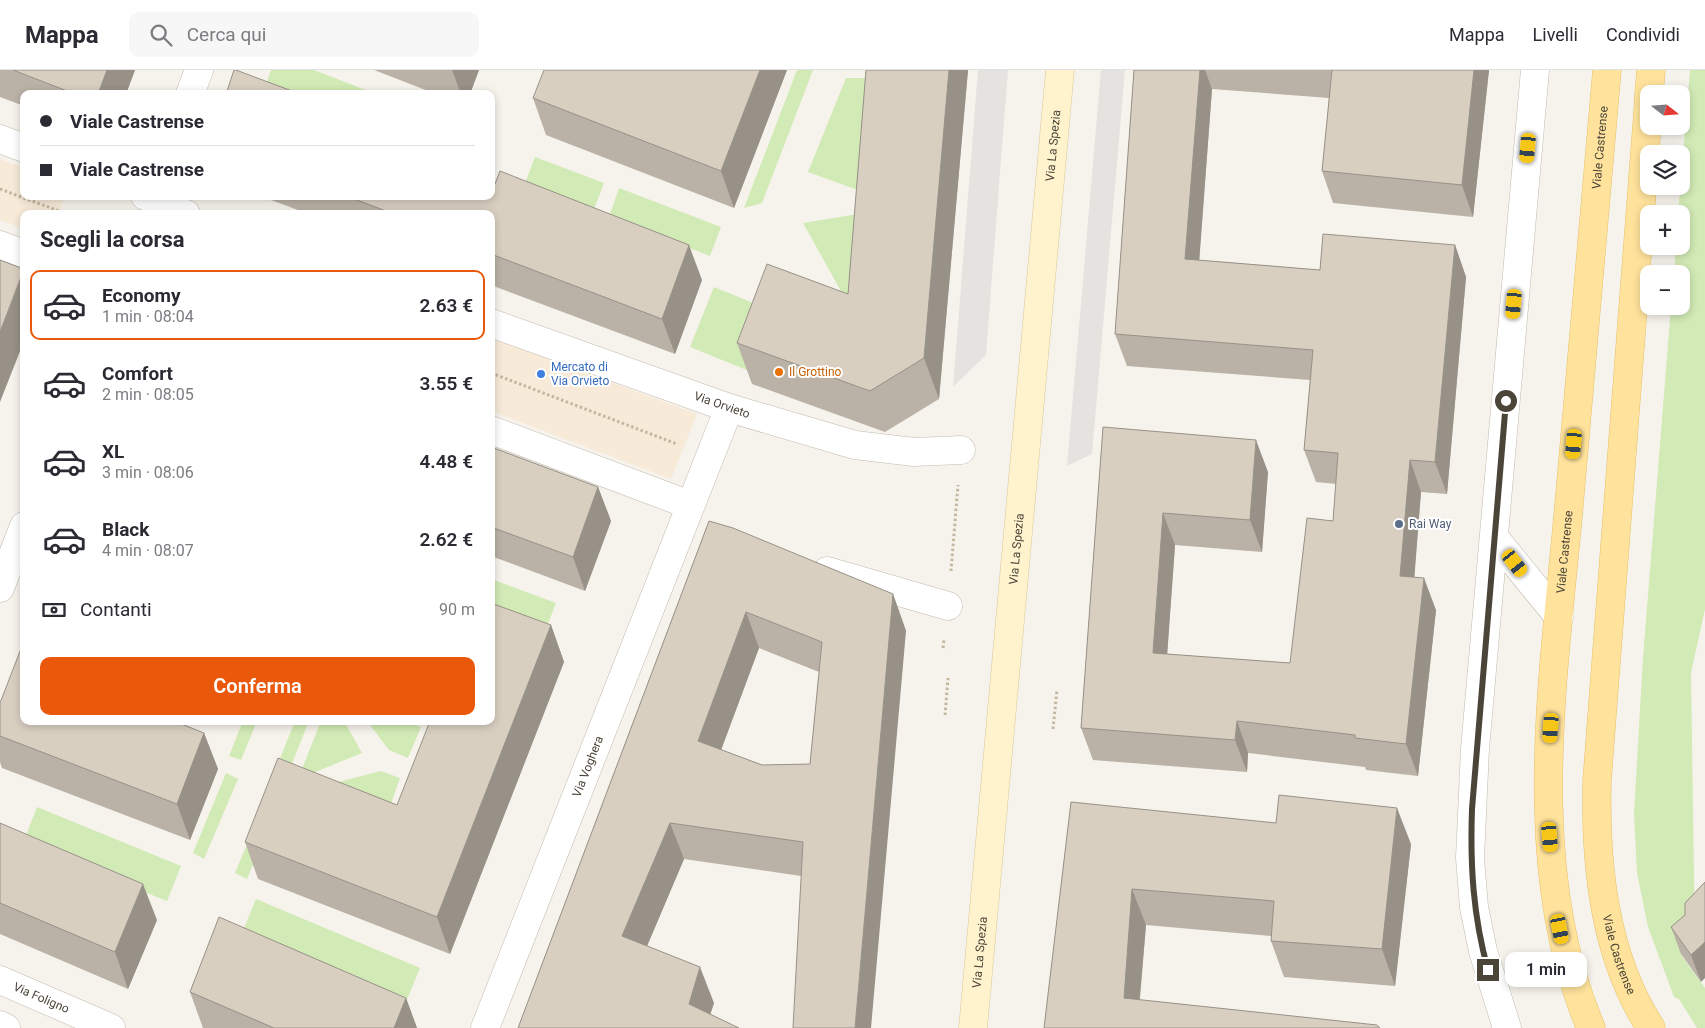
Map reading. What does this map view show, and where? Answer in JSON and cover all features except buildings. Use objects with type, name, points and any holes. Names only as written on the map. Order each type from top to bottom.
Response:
[{"type":"main road","name":"Via La Spezia","points":[[973,1028],[1060,70]]},
{"type":"main road","name":"Viale Castrense","points":[[1591,1028],[1578,996],[1565,953],[1556,903],[1550,837],[1549,764],[1559,617],[1607,70]]},
{"type":"main road","points":[[1650,85],[1651,70]]},
{"type":"main road","name":"Viale Castrense","points":[[1646,135],[1596,818],[1598,858],[1608,919],[1621,967],[1638,1006],[1651,1028]]},
{"type":"street","points":[[192,90],[199,70]]},
{"type":"street","points":[[1507,1028],[1478,929],[1470,858],[1475,749],[1535,70]]},
{"type":"street","points":[[0,139],[20,146]]},
{"type":"street","points":[[147,201],[174,210]]},
{"type":"street","points":[[0,245],[20,252]]},
{"type":"street","name":"Via Orvieto","points":[[495,324],[729,408],[855,445],[914,452],[961,450]]},
{"type":"street","name":"Via Voghera","points":[[485,1028],[729,408]]},
{"type":"street","points":[[495,432],[690,505]]},
{"type":"street","points":[[0,588],[20,536]]},
{"type":"street","points":[[1494,537],[1559,617]]},
{"type":"street","points":[[807,566],[948,606]]},
{"type":"street","name":"Via Foligno","points":[[0,980],[111,1028]]},
{"type":"street","points":[[0,1025],[6,1028]]},
{"type":"path","points":[[0,189],[20,196]]},
{"type":"path","points":[[30,200],[56,210]]},
{"type":"path","points":[[495,375],[684,446]]},
{"type":"path","points":[[944,648],[961,450]]},
{"type":"path","points":[[945,715],[948,678]]},
{"type":"path","points":[[1053,729],[1058,690]]},
{"type":"shaded area","points":[[978,70],[1008,70],[986,355],[953,387]]},
{"type":"shaded area","points":[[1101,70],[1125,70],[1092,454],[1067,466]]},
{"type":"shaded area","points":[[0,159],[20,166],[20,200],[63,200],[60,210],[20,210],[20,228],[0,220]]},
{"type":"shaded area","name":"Mercato di Via Orvieto","points":[[495,339],[697,414],[671,479],[495,413]]},
{"type":"green space","points":[[271,70],[314,70],[366,90],[281,90],[266,84]]},
{"type":"green space","points":[[797,70],[813,70],[762,203],[744,208]]},
{"type":"green space","points":[[1690,70],[1705,70],[1705,609],[1691,673],[1695,943],[1681,955],[1705,988],[1705,1028],[1697,1028],[1679,999],[1674,997],[1648,927],[1637,873],[1634,813],[1643,658],[1670,315],[1690,315],[1690,265],[1675,265],[1675,255],[1690,255],[1690,205],[1679,205],[1680,195],[1690,195],[1690,145],[1684,145],[1685,135],[1690,135]]},
{"type":"green space","points":[[846,78],[876,78],[866,193],[808,172]]},
{"type":"green space","points":[[535,157],[604,183],[593,212],[524,186]]},
{"type":"green space","points":[[619,188],[721,227],[710,256],[609,217]]},
{"type":"green space","points":[[864,213],[856,318],[803,223]]},
{"type":"green space","points":[[714,287],[773,311],[749,371],[690,347]]},
{"type":"green space","points":[[495,580],[556,603],[542,639],[495,621]]},
{"type":"green space","points":[[241,725],[255,725],[241,760],[229,756]]},
{"type":"green space","points":[[293,725],[307,725],[285,781],[273,776]]},
{"type":"green space","points":[[319,725],[346,725],[362,753],[298,779]]},
{"type":"green space","points":[[370,725],[416,725],[421,727],[408,758],[389,750]]},
{"type":"green space","points":[[381,771],[400,778],[388,812],[319,787]]},
{"type":"green space","points":[[226,773],[238,779],[204,859],[193,853]]},
{"type":"green space","points":[[268,794],[280,799],[247,879],[235,873]]},
{"type":"green space","points":[[37,807],[181,866],[167,901],[23,843]]},
{"type":"green space","points":[[256,899],[420,968],[406,1002],[242,933]]},
{"type":"place","name":"Il Grottino","points":[[779,372]]},
{"type":"place","name":"Mercato di Via Orvieto","points":[[541,374]]},
{"type":"place","name":"Rai Way","points":[[1399,524]]},
{"type":"route","points":[[1488,970],[1474,907],[1470,858],[1477,730],[1506,401]]}]
